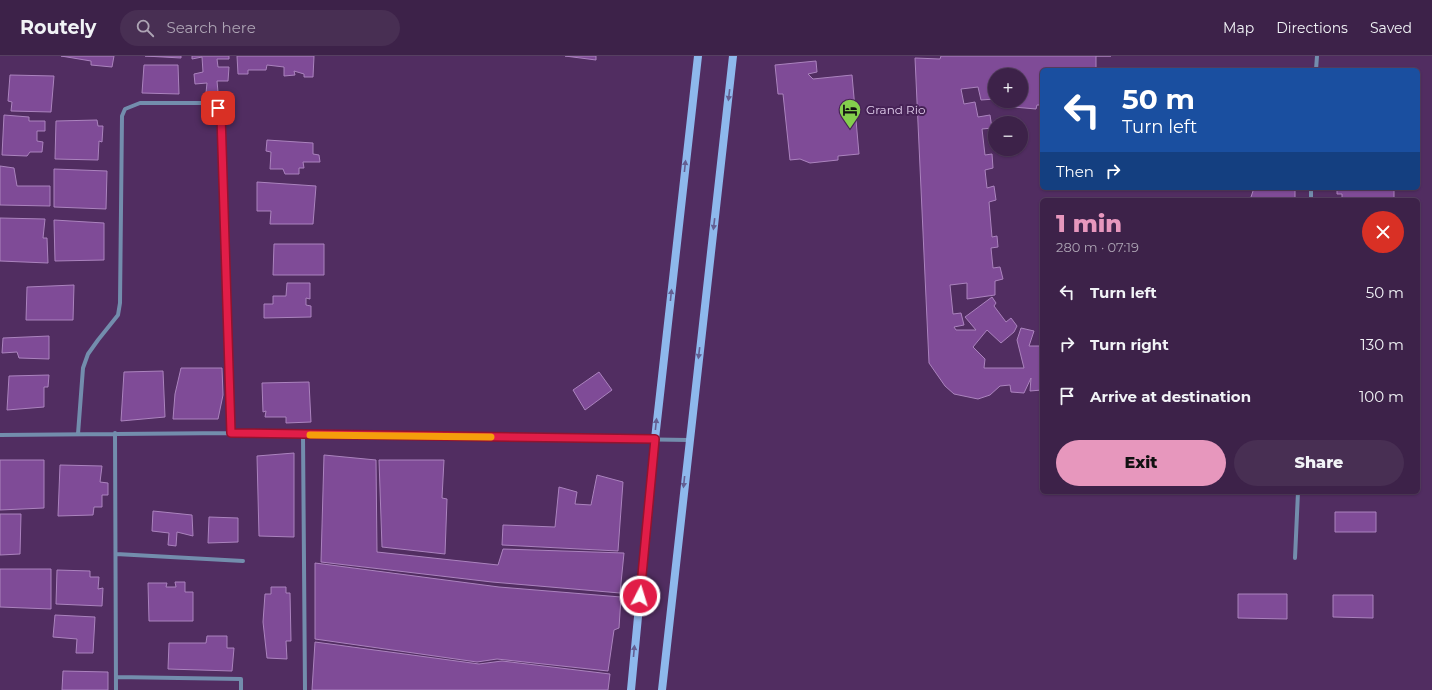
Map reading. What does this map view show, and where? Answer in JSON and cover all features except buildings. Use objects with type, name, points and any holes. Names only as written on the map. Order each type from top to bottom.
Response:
[{"type":"main road","points":[[631,690],[655,439],[698,56]]},
{"type":"main road","points":[[662,690],[689,440],[734,56]]},
{"type":"street","points":[[1316,68],[1317,56]]},
{"type":"street","points":[[78,434],[83,368],[88,354],[118,315],[120,303],[122,116],[124,109],[140,103],[207,103],[218,108],[221,115],[231,433]]},
{"type":"street","points":[[115,433],[116,690]]},
{"type":"street","points":[[0,435],[231,433],[689,440]]},
{"type":"street","points":[[303,435],[304,690]]},
{"type":"street","points":[[1295,558],[1298,494]]},
{"type":"street","points":[[116,554],[243,561]]},
{"type":"street","points":[[116,677],[241,679],[241,690]]},
{"type":"slow traffic","points":[[310,435],[491,437]]},
{"type":"place","name":"Grand Rio","points":[[850,130]]},
{"type":"route","points":[[218,108],[221,115],[231,433],[655,439],[640,596]]}]
